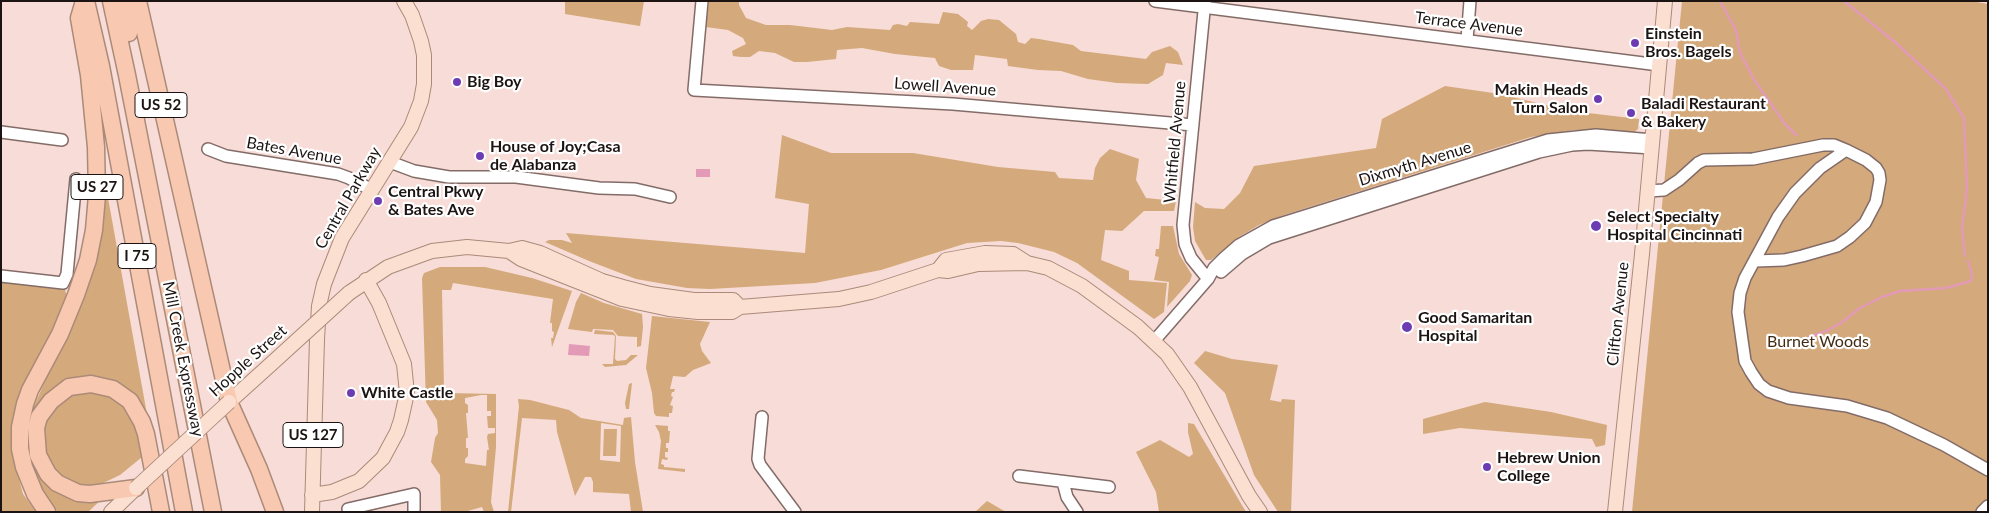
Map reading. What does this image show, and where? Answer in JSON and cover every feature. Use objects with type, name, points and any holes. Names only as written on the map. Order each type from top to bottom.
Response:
[{"type":"highway","name":"US 27","points":[[47,512],[35,494],[26,474],[20,449],[20,427],[30,390],[60,334],[76,295],[88,260],[94,230],[97,195],[96,147],[89,75],[79,18],[85,1]]},
{"type":"highway","name":"Mill Creek Expressway","points":[[85,1],[101,66],[167,410],[184,512]]},
{"type":"highway","name":"Mill Creek Expressway","points":[[111,1],[213,512]]},
{"type":"highway","points":[[123,1],[131,44],[127,75]]},
{"type":"highway","name":"US 52","points":[[138,1],[228,402]]},
{"type":"highway","points":[[136,488],[90,494],[78,493],[57,483],[48,474],[38,455],[36,428],[39,417],[51,400],[69,388],[91,384],[113,389],[130,402],[142,422],[146,434],[161,512]]},
{"type":"highway","points":[[228,402],[259,470],[275,512]]},
{"type":"main road","name":"Central Parkway","points":[[312,512],[319,306],[324,284],[338,246],[411,128],[417,114],[424,84],[424,62],[421,41],[412,15],[404,1]]},
{"type":"main road","name":"Clifton Avenue","points":[[1615,512],[1665,1]]},
{"type":"main road","name":"Hopple Street","points":[[112,512],[228,402],[348,294],[388,266],[432,251],[467,247],[509,251],[522,248],[540,253],[611,284],[650,294],[694,300],[733,300],[740,308],[812,302],[856,295],[938,270],[946,260],[985,253],[1013,254],[1027,263],[1048,268],[1077,283],[1138,327],[1154,341]]},
{"type":"main road","points":[[312,495],[346,487],[359,481],[372,471],[391,444],[401,420],[406,393],[404,364],[379,303],[366,280]]},
{"type":"main road","points":[[1154,341],[1176,366],[1190,387],[1260,512]]},
{"type":"street","name":"Lowell Avenue","points":[[702,1],[694,90],[953,104],[1193,125]]},
{"type":"street","name":"Terrace Avenue","points":[[1155,1],[1205,4],[1659,65]]},
{"type":"street","points":[[1466,40],[1470,1]]},
{"type":"street","name":"Whitfield Avenue","points":[[1205,4],[1184,234],[1185,244],[1191,258],[1208,279]]},
{"type":"street","points":[[1,132],[62,140]]},
{"type":"street","name":"Dixmyth Avenue","points":[[1154,341],[1208,279],[1214,268],[1239,245],[1273,226],[1548,140],[1596,135],[1652,144]]},
{"type":"street","points":[[1648,190],[1664,190],[1704,160],[1753,159],[1823,145],[1834,145],[1846,150],[1871,163],[1879,173],[1879,191],[1876,202],[1865,223],[1850,237],[1837,246],[1822,251],[1784,260],[1755,262]]},
{"type":"street","name":"Bates Avenue","points":[[208,149],[233,157],[338,174],[372,190]]},
{"type":"street","points":[[1846,150],[1820,168],[1795,193],[1778,217],[1755,262],[1744,278],[1740,292],[1738,312],[1746,360],[1758,384],[1768,391],[1789,398],[1840,405],[1887,418],[1944,445],[1988,470]]},
{"type":"street","points":[[390,162],[414,170],[449,177],[516,177],[599,188],[635,190],[670,197]]},
{"type":"street","points":[[1,276],[63,282],[66,274],[76,179]]},
{"type":"street","points":[[762,418],[758,459],[794,512]]},
{"type":"street","points":[[1019,476],[1109,488]]},
{"type":"street","points":[[1063,482],[1067,497],[1077,512]]},
{"type":"street","points":[[348,509],[414,494],[414,512]]},
{"type":"street","points":[[1982,512],[1988,506]]},
{"type":"green space","points":[[565,1],[644,1],[640,26],[565,14]]},
{"type":"green space","points":[[709,1],[739,1],[739,5],[746,18],[766,25],[790,25],[832,30],[847,27],[890,30],[893,25],[907,26],[910,22],[939,24],[943,12],[958,14],[968,22],[967,26],[972,30],[981,21],[988,19],[999,20],[1016,34],[1018,42],[1025,44],[1031,38],[1073,45],[1081,51],[1146,59],[1152,52],[1170,46],[1178,52],[1183,65],[1166,63],[1163,75],[1148,84],[1117,83],[1088,79],[1061,71],[1008,66],[1007,59],[975,55],[973,70],[951,70],[939,66],[935,58],[862,48],[837,50],[836,59],[807,62],[794,62],[775,53],[759,51],[750,57],[733,56],[732,51],[746,44],[743,38],[728,30],[706,27]]},
{"type":"green space","name":"Burnet Woods","points":[[1682,1],[1971,1],[1988,4],[1988,512],[1632,512]]},
{"type":"green space","points":[[1445,86],[1500,94],[1571,111],[1639,119],[1638,129],[1633,133],[1574,130],[1531,137],[1284,215],[1259,225],[1239,237],[1211,260],[1206,260],[1195,241],[1193,227],[1195,202],[1205,208],[1224,209],[1240,193],[1254,166],[1376,148],[1382,119]]},
{"type":"green space","points":[[782,135],[831,153],[913,153],[998,167],[1055,172],[1059,178],[1093,180],[1095,168],[1100,158],[1110,149],[1139,159],[1136,180],[1146,198],[1176,201],[1174,211],[1144,211],[1122,231],[1105,230],[1101,260],[1129,271],[1129,280],[1167,283],[1164,312],[1154,319],[1077,263],[1054,252],[1001,241],[967,243],[881,270],[815,283],[710,289],[687,288],[636,279],[545,242],[549,240],[562,240],[572,243],[566,233],[805,253],[809,204],[775,198]]},
{"type":"green space","points":[[101,159],[150,431],[148,425],[92,379],[31,417],[46,379],[50,361],[74,311]]},
{"type":"green space","points":[[1161,226],[1173,226],[1179,254],[1192,275],[1190,281],[1167,307],[1169,282],[1154,280],[1159,257],[1155,256],[1156,249],[1159,249]]},
{"type":"green space","points":[[440,267],[485,267],[532,278],[572,291],[552,347],[551,338],[553,338],[554,332],[552,331],[552,323],[550,323],[553,299],[453,283],[451,290],[442,290],[444,389],[447,393],[496,394],[496,447],[491,502],[494,512],[484,512],[482,507],[464,512],[441,512],[440,475],[431,462],[435,438],[438,433],[437,420],[426,402],[422,278],[424,273]],"holes":[[[487,395],[487,411],[491,411],[491,416],[487,416],[488,428],[495,428],[495,433],[488,434],[487,437],[489,450],[487,450],[486,466],[465,463],[465,459],[468,456],[468,448],[466,448],[466,438],[468,438],[466,413],[468,413],[468,405],[465,403],[465,398]]]},
{"type":"green space","points":[[1,276],[63,283],[68,300],[18,400],[13,419],[11,441],[15,464],[23,494],[36,512],[1,512]]},
{"type":"green space","points":[[581,293],[604,303],[642,314],[641,346],[637,347],[637,337],[618,336],[613,330],[593,329],[592,332],[568,329],[576,302]]},
{"type":"green space","points":[[652,316],[710,322],[700,344],[702,351],[711,363],[693,370],[685,377],[673,376],[670,389],[675,389],[671,396],[673,397],[670,405],[673,406],[669,417],[656,416],[654,413],[652,393],[646,368]]},
{"type":"green space","points":[[595,330],[613,332],[616,336],[615,359],[617,361],[626,360],[631,355],[638,355],[626,365],[605,367],[602,364],[613,364],[615,336],[594,334]]},
{"type":"green space","points":[[1205,351],[1232,359],[1278,365],[1270,400],[1281,402],[1282,399],[1295,400],[1291,512],[1278,512],[1254,475],[1225,393],[1194,363]]},
{"type":"green space","points":[[632,383],[629,409],[626,409],[625,403],[629,384]]},
{"type":"green space","points":[[98,389],[126,405],[147,453],[120,475],[99,485],[84,488],[68,483],[46,463],[43,421],[65,395]]},
{"type":"green space","points":[[518,399],[530,400],[569,410],[581,418],[623,425],[624,418],[631,417],[635,462],[643,512],[631,512],[629,494],[593,492],[591,477],[585,477],[575,496],[557,432],[556,420],[522,418],[511,512],[508,512],[519,406]],"holes":[[[601,423],[621,426],[620,462],[600,460]]]},
{"type":"green space","points":[[1485,402],[1551,412],[1607,425],[1605,445],[1596,447],[1592,439],[1460,428],[1423,434],[1423,419]]},
{"type":"green space","points":[[1188,423],[1194,424],[1246,512],[1159,512],[1156,492],[1136,452],[1160,440],[1189,457],[1193,454]]},
{"type":"green space","points":[[655,425],[668,426],[668,431],[670,431],[669,443],[666,443],[668,452],[665,452],[665,457],[668,458],[667,460],[662,459],[661,464],[664,467],[685,469],[685,472],[658,469],[661,441]]},
{"type":"green space","points":[[604,429],[617,429],[616,456],[603,456]]},
{"type":"green space","points":[[36,463],[41,473],[104,497],[88,512],[57,512],[42,490],[32,465]]},
{"type":"green space","points":[[987,501],[1006,512],[975,512]]},
{"type":"shaded area","points":[[696,169],[710,169],[710,177],[696,177]]},
{"type":"shaded area","points":[[569,344],[590,346],[589,356],[568,355]]},
{"type":"waterway","points":[[1844,1],[1896,43],[1945,88],[1964,118],[1967,189],[1962,228],[1965,256]]},
{"type":"waterway","points":[[1721,3],[1736,30],[1740,53],[1755,81],[1785,124],[1796,135]]},
{"type":"waterway","points":[[1809,337],[1841,323],[1860,308],[1882,297],[1900,291],[1946,288],[1971,281],[1972,274],[1968,261]]},
{"type":"place","name":"Einstein Bros. Bagels","points":[[1635,43]]},
{"type":"place","name":"Big Boy","points":[[457,82]]},
{"type":"place","name":"Makin Heads Turn Salon","points":[[1598,99]]},
{"type":"place","name":"Baladi Restaurant & Bakery","points":[[1631,113]]},
{"type":"place","name":"House of Joy;Casa de Alabanza","points":[[480,156]]},
{"type":"place","name":"Central Pkwy & Bates Ave","points":[[378,201]]},
{"type":"place","name":"Select Specialty Hospital Cincinnati","points":[[1596,226]]},
{"type":"place","name":"Good Samaritan Hospital","points":[[1407,327]]},
{"type":"place","name":"White Castle","points":[[351,393]]},
{"type":"place","name":"Hebrew Union College","points":[[1487,467]]}]
